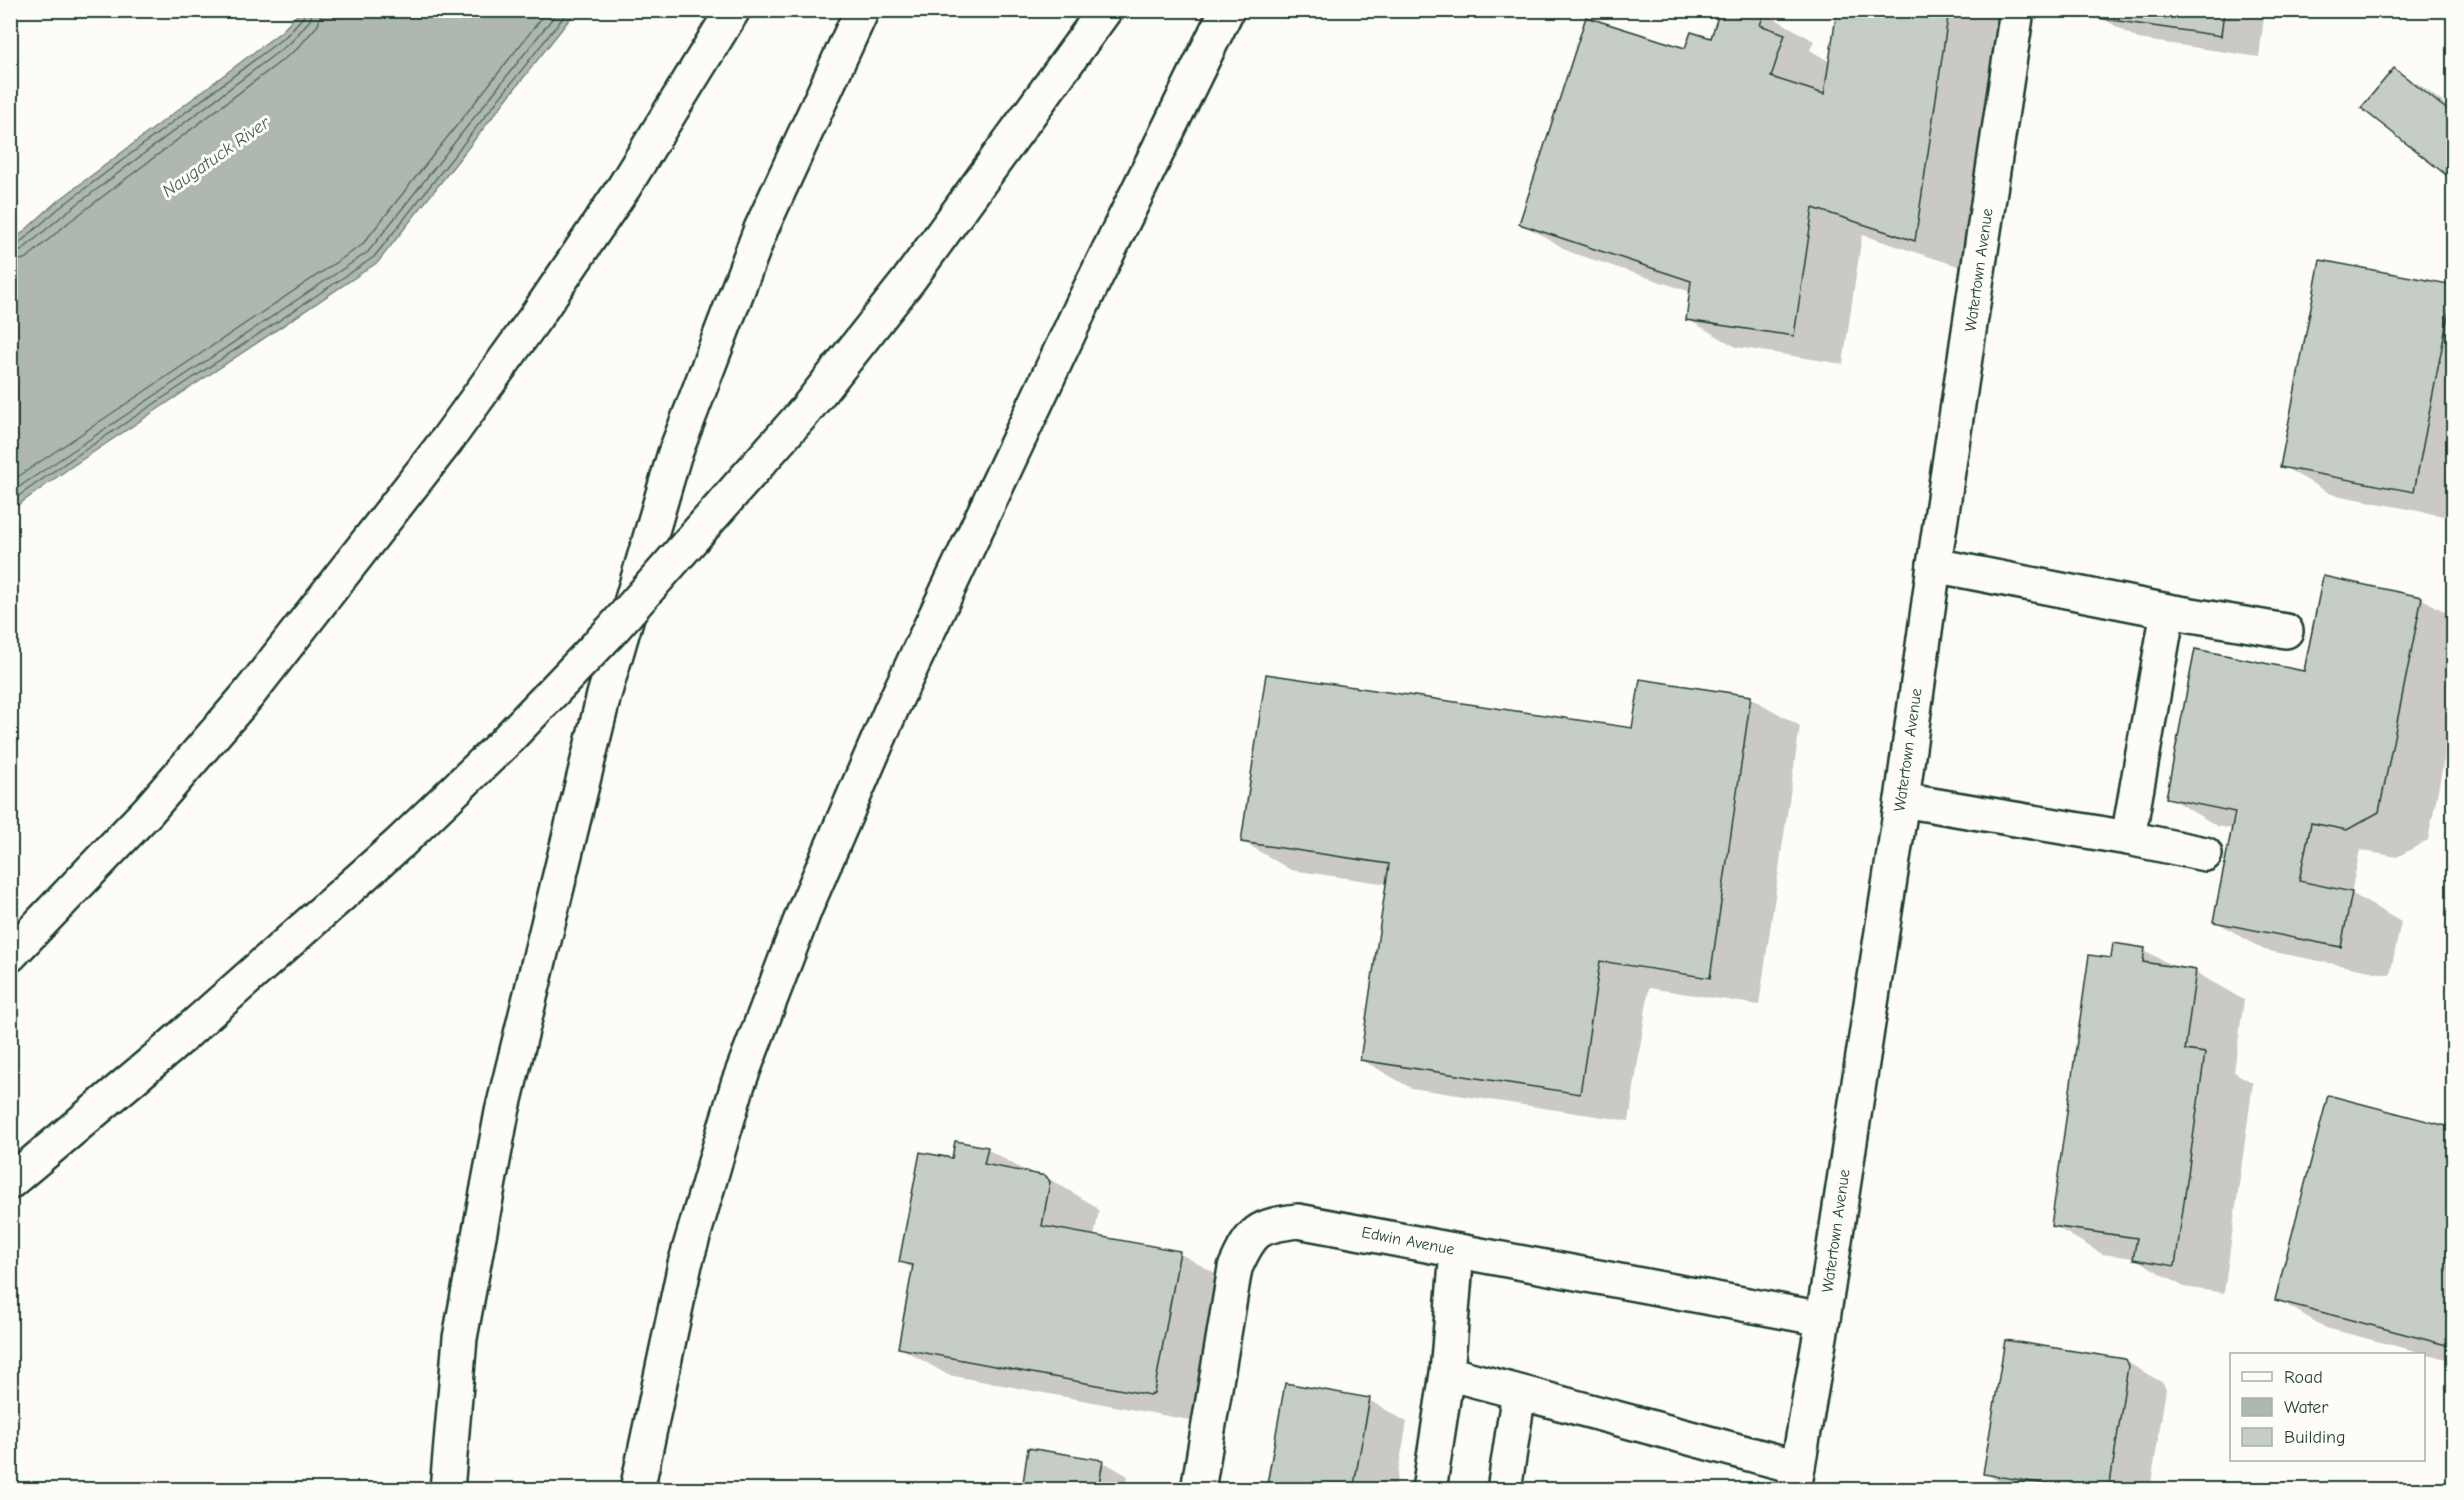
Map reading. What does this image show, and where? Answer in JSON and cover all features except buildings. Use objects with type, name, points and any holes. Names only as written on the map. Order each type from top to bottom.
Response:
[{"type":"main road","points":[[10,955],[148,811],[248,695],[447,440],[535,318],[624,187],[732,10]]},
{"type":"main road","points":[[447,1490],[460,1338],[502,1112],[604,695],[674,456],[761,228],[862,10]]},
{"type":"main road","points":[[10,1182],[185,1034],[402,842],[503,744],[611,631],[805,411],[908,281],[1105,10]]},
{"type":"main road","points":[[637,1490],[684,1264],[738,1084],[805,909],[892,708],[1084,301],[1227,10]]},
{"type":"main road","name":"Watertown Avenue","points":[[1796,1478],[1823,1319],[1885,898],[1902,800],[1934,566],[2017,10]]},
{"type":"main road","points":[[1934,566],[2286,631]]},
{"type":"main road","points":[[2128,838],[2168,611]]},
{"type":"main road","points":[[1902,800],[2128,838],[2205,854]]},
{"type":"main road","name":"Edwin Avenue","points":[[1198,1490],[1235,1268],[1247,1242],[1268,1225],[1298,1221],[1823,1319]]},
{"type":"main road","points":[[1429,1490],[1447,1373],[1457,1251]]},
{"type":"main road","points":[[1447,1373],[1519,1392],[1796,1478]]},
{"type":"main road","points":[[1504,1490],[1519,1392]]},
{"type":"water","name":"Naugatuck River","points":[[301,11],[576,11],[378,262],[68,469],[11,510],[11,243],[54,204],[282,31]]}]
